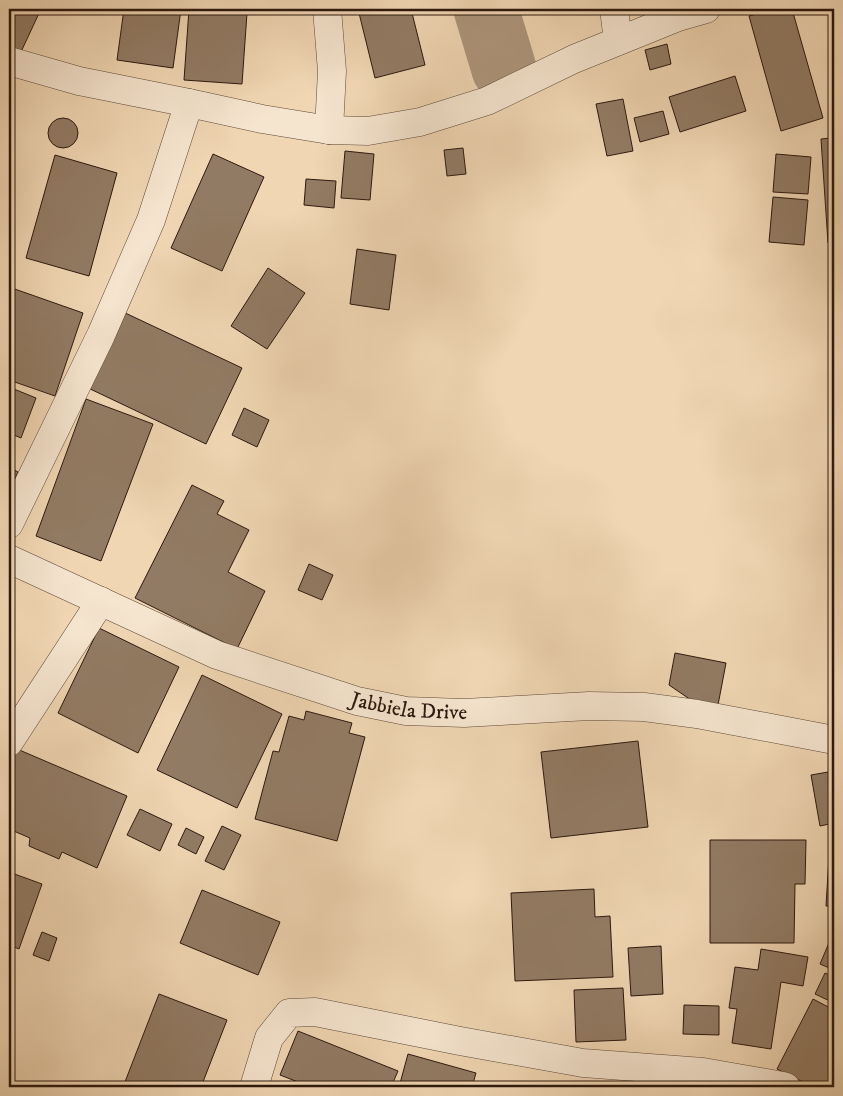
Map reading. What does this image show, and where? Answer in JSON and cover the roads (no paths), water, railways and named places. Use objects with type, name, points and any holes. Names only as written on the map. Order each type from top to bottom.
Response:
[{"type":"street","points":[[327,9],[332,70],[330,130]]},
{"type":"street","points":[[614,9],[618,41]]},
{"type":"street","points":[[9,61],[79,80],[262,119],[330,130],[368,131],[420,122],[487,101],[574,59],[678,17],[706,9]]},
{"type":"street","points":[[9,524],[101,335],[151,220],[189,102]]},
{"type":"street","name":"Jabbiela Drive","points":[[9,559],[217,655],[357,701],[406,711],[464,713],[589,706],[644,707],[697,714],[834,740]]},
{"type":"street","points":[[9,742],[101,601]]},
{"type":"street","points":[[254,1087],[269,1038],[288,1013],[315,1012],[583,1063],[703,1072],[786,1087]]},
{"type":"waterway","points":[[486,9],[504,69]]}]
